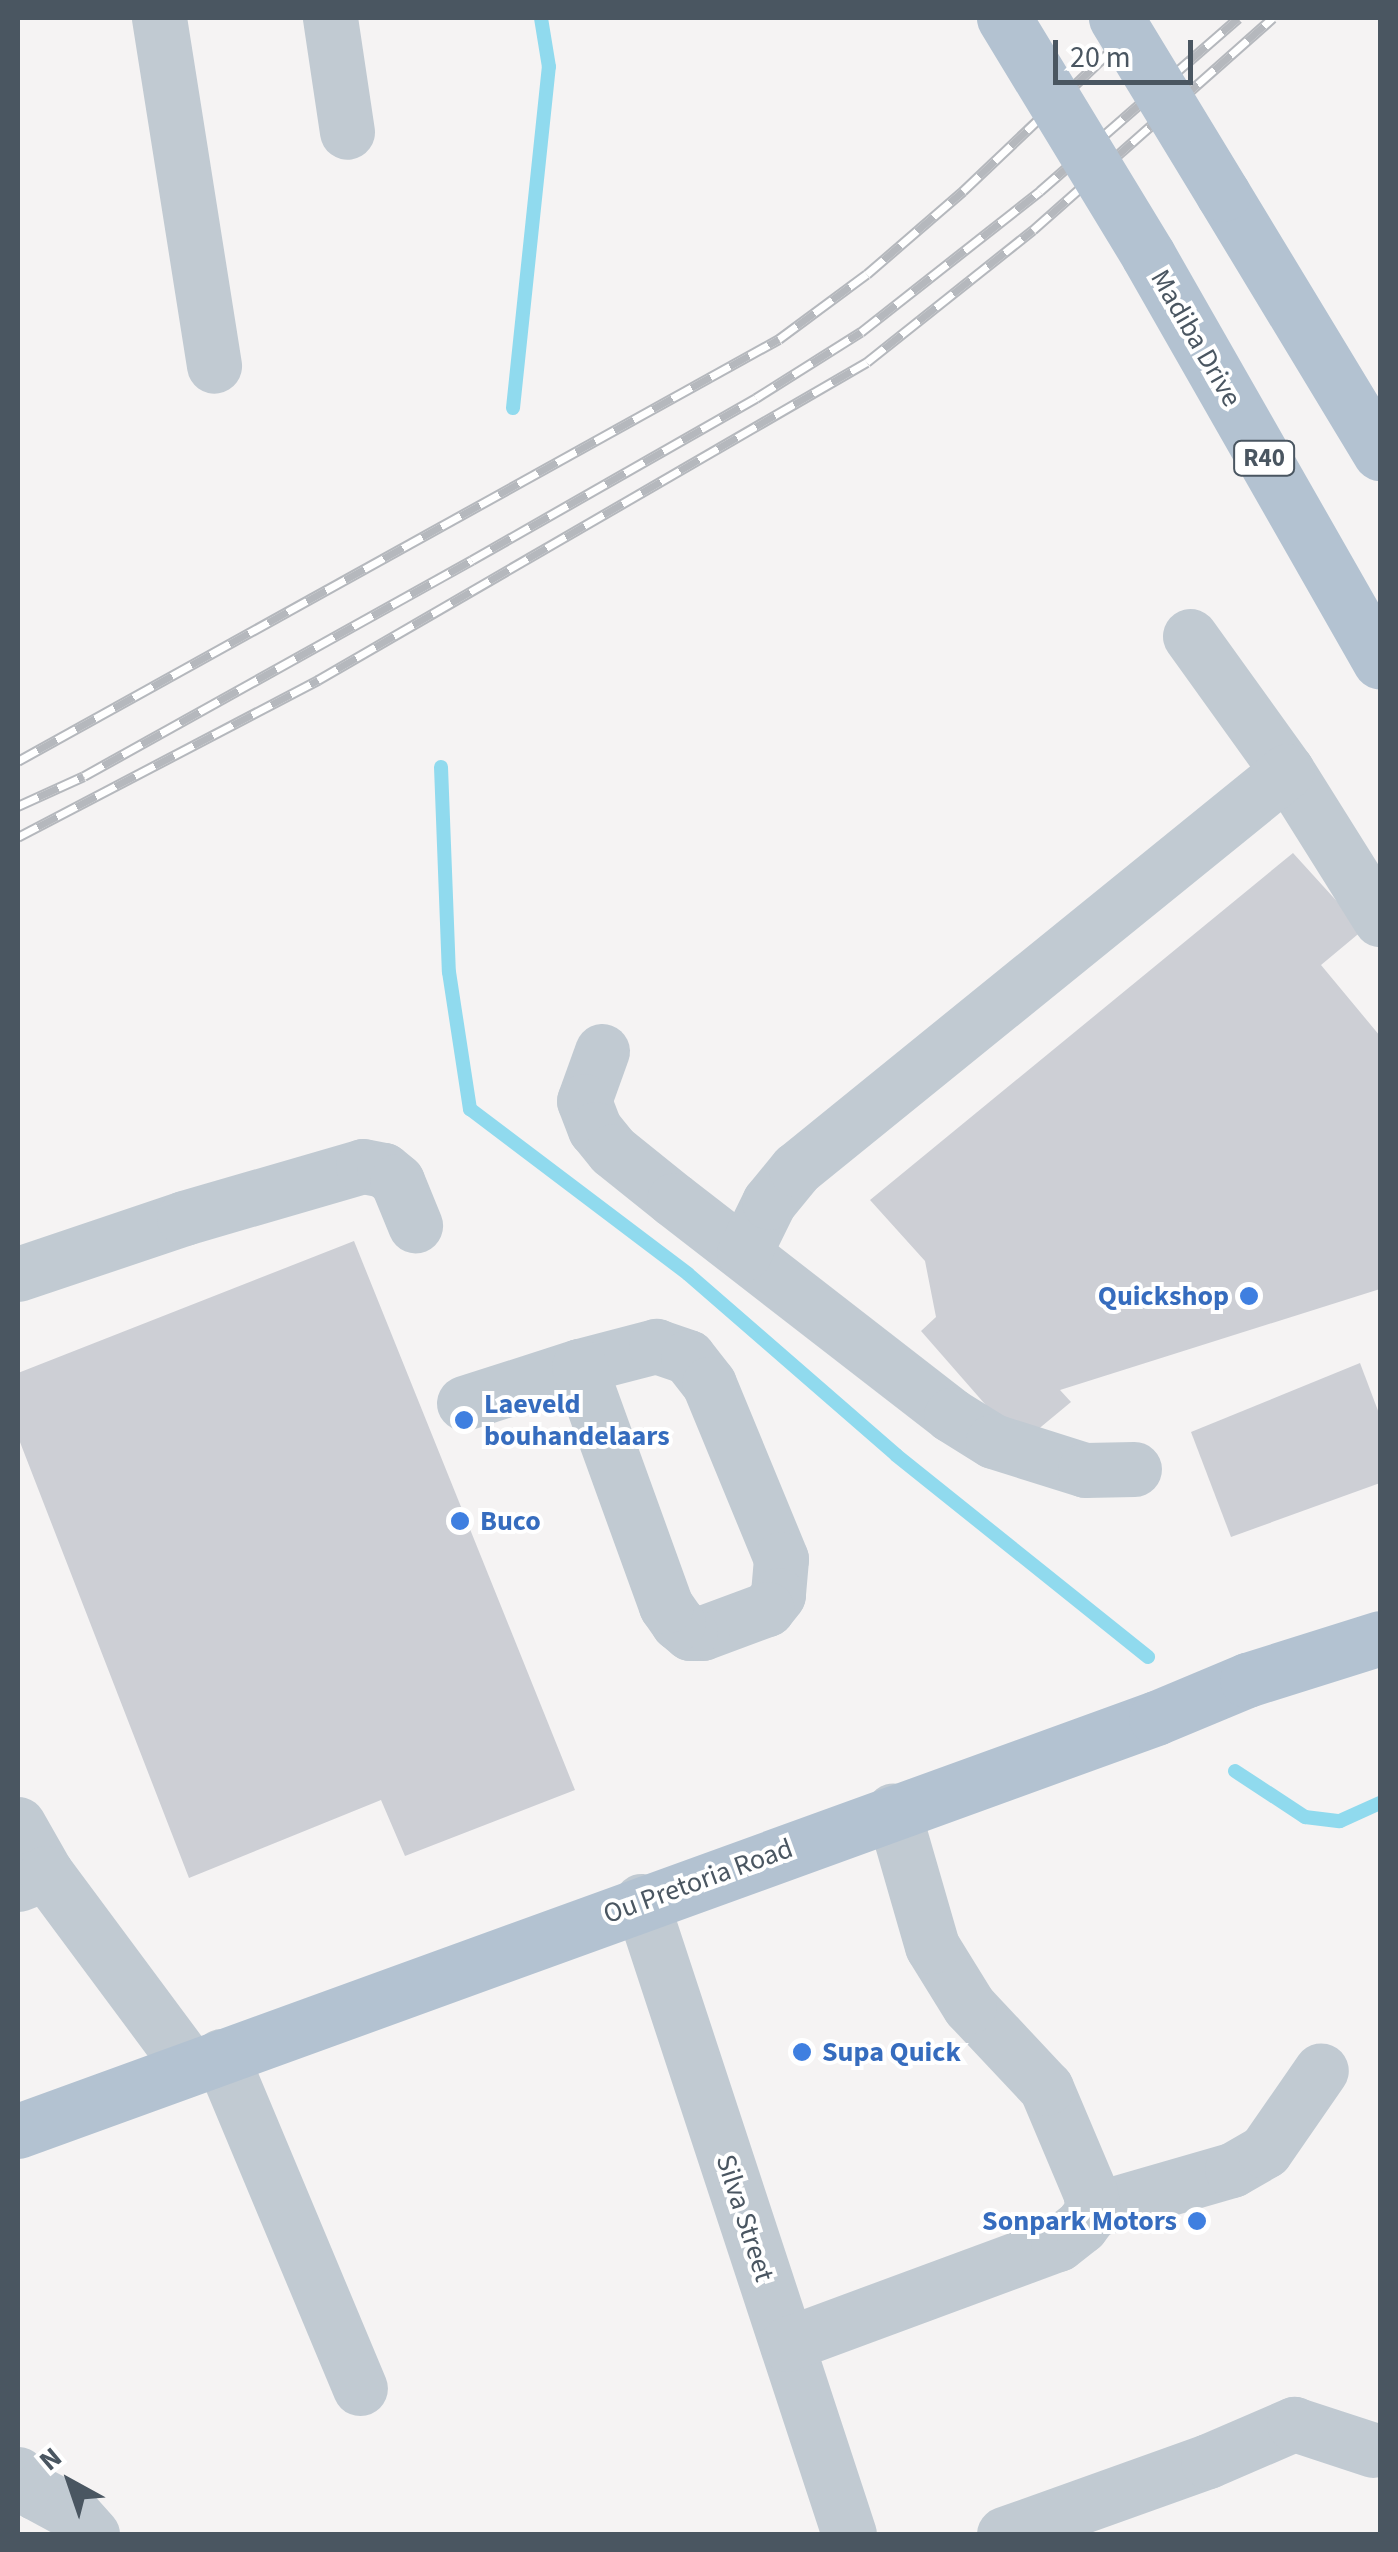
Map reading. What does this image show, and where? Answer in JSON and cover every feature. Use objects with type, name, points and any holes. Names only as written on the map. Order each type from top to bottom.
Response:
[{"type":"main road","name":"Madiba Drive","points":[[1004,18],[1148,255],[1380,662]]},
{"type":"main road","points":[[1116,18],[1380,453]]},
{"type":"main road","name":"Ou Pretoria Road","points":[[18,2131],[1247,1680],[1380,1638]]},
{"type":"street","points":[[159,18],[214,366]]},
{"type":"street","points":[[330,18],[347,132]]},
{"type":"street","points":[[1190,636],[1287,772],[1380,919]]},
{"type":"street","points":[[744,1253],[768,1202],[796,1169],[1287,772]]},
{"type":"street","points":[[602,1052],[584,1102],[595,1128],[613,1151],[951,1414],[993,1441],[1086,1470],[1134,1469]]},
{"type":"street","points":[[18,1274],[184,1218],[364,1166],[384,1170],[396,1182],[415,1225]]},
{"type":"street","points":[[464,1402],[579,1366],[656,1346],[688,1357],[699,1369],[781,1559],[778,1595],[767,1608],[702,1633],[690,1632],[678,1623],[666,1606],[579,1366]]},
{"type":"street","points":[[893,1812],[932,1946],[969,2006],[1046,2088],[1090,2192],[1093,2210]]},
{"type":"street","points":[[18,1824],[32,1878],[206,2062],[360,2388]]},
{"type":"street","name":"Silva Street","points":[[641,1901],[849,2534]]},
{"type":"street","points":[[787,2344],[1058,2244],[1082,2226],[1093,2210],[1232,2170],[1265,2152],[1321,2070]]},
{"type":"street","points":[[1004,2534],[1208,2460],[1294,2424],[1374,2450]]},
{"type":"street","points":[[18,2474],[35,2492],[72,2512],[92,2534]]},
{"type":"building","points":[[1293,853],[1363,930],[1321,965],[1380,1036],[1380,1289],[1060,1390],[1071,1402],[1030,1436],[991,1411],[921,1331],[936,1317],[925,1261],[870,1200]]},
{"type":"building","points":[[354,1241],[575,1790],[405,1856],[381,1800],[189,1878],[18,1437],[18,1373]]},
{"type":"building","points":[[1360,1363],[1380,1416],[1380,1483],[1231,1537],[1191,1432]]},
{"type":"waterway","points":[[513,408],[549,67],[541,18]]},
{"type":"waterway","points":[[441,767],[449,972],[470,1109],[688,1274],[896,1455],[1148,1657]]},
{"type":"waterway","points":[[1235,1771],[1305,1817],[1340,1821],[1380,1803]]},
{"type":"railway","points":[[18,761],[779,339],[867,274],[963,191],[1145,18]]},
{"type":"railway","points":[[18,806],[84,776],[472,560],[756,398],[861,332],[1040,191],[1238,18]]},
{"type":"railway","points":[[18,837],[318,680],[867,362],[1033,230],[1273,18]]},
{"type":"place","name":"Quickshop","points":[[1249,1296]]},
{"type":"place","name":"Laeveld bouhandelaars","points":[[464,1420]]},
{"type":"place","name":"Buco","points":[[460,1521]]},
{"type":"place","name":"Supa Quick","points":[[802,2052]]},
{"type":"place","name":"Sonpark Motors","points":[[1197,2221]]}]
